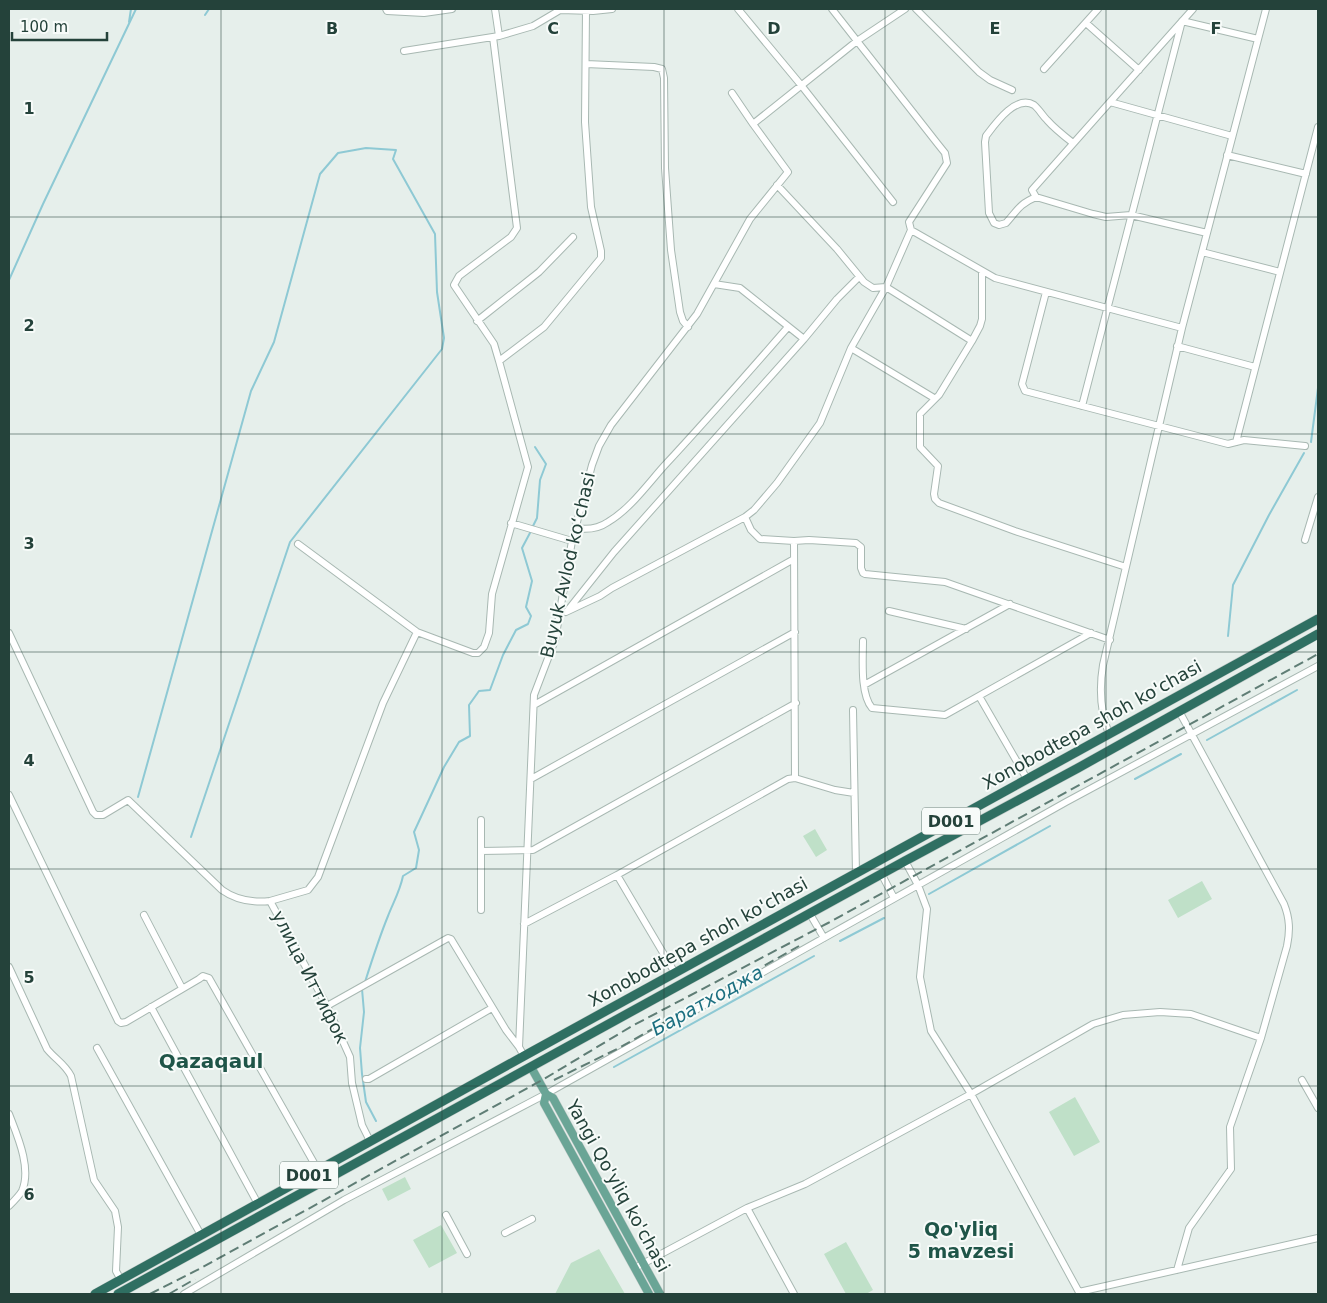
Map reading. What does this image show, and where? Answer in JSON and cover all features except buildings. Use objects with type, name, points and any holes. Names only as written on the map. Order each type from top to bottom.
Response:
[{"type":"highway","name":"Xonobodtepa shoh ko'chasi","points":[[94,1294],[1318,619]]},
{"type":"highway","points":[[1303,627],[1314,637]]},
{"type":"highway","name":"Xonobodtepa shoh ko'chasi","points":[[118,1294],[1314,637]]},
{"type":"highway","points":[[750,931],[757,943]]},
{"type":"highway","points":[[524,1056],[531,1067]]},
{"type":"main road","name":"Yangi Qo'yliq ko'chasi","points":[[531,1067],[546,1094],[553,1098],[660,1294]]},
{"type":"main road","name":"Yangi Qo'yliq ko'chasi","points":[[546,1094],[544,1103],[649,1294]]},
{"type":"street","points":[[386,9],[387,11],[424,13],[452,9]]},
{"type":"street","points":[[298,544],[417,632],[474,652],[482,651],[488,634],[492,594],[528,467],[494,344],[454,285],[456,280],[511,236],[517,228],[495,59],[495,9]]},
{"type":"street","points":[[404,51],[496,37],[525,30],[560,9],[612,9]]},
{"type":"street","points":[[738,9],[801,85],[893,202]]},
{"type":"street","points":[[566,612],[600,596],[745,517],[758,506],[820,423],[851,348],[886,287],[911,230],[909,222],[947,163],[945,153],[832,9]]},
{"type":"street","points":[[732,93],[753,124],[857,41],[905,9]]},
{"type":"street","points":[[916,9],[979,72],[990,80],[1012,90]]},
{"type":"street","points":[[1044,69],[1098,9]]},
{"type":"street","points":[[1193,9],[1033,188],[1032,192],[1036,197],[1093,214],[1106,217],[1131,215],[1207,233]]},
{"type":"street","points":[[1109,734],[1105,722],[1100,685],[1103,665],[1177,346],[1266,9]]},
{"type":"street","points":[[499,361],[544,327],[601,258],[591,207],[585,122],[586,10]]},
{"type":"street","points":[[1182,21],[1258,39]]},
{"type":"street","points":[[1082,406],[1182,21]]},
{"type":"street","points":[[1086,23],[1139,70]]},
{"type":"street","points":[[586,64],[662,69],[664,78],[665,168],[671,250],[680,312],[683,321],[688,326]]},
{"type":"street","points":[[1036,197],[1025,201],[1019,206],[1006,223],[999,225],[994,223],[989,212],[986,136],[1009,110],[1019,103],[1027,102],[1035,106],[1047,121],[1073,144]]},
{"type":"street","points":[[1110,102],[1232,136]]},
{"type":"street","name":"Buyuk Avlod koʻchasi","points":[[519,1047],[534,695],[560,618],[575,528],[592,466],[605,435],[688,326],[750,219],[788,172],[753,124]]},
{"type":"street","points":[[1236,442],[1318,127]]},
{"type":"street","points":[[1227,156],[1306,174]]},
{"type":"street","points":[[777,185],[837,249],[859,277],[873,288],[886,287],[972,341]]},
{"type":"street","points":[[911,230],[995,278],[1182,328]]},
{"type":"street","points":[[478,321],[539,272],[573,237]]},
{"type":"street","points":[[1202,252],[1280,272]]},
{"type":"street","points":[[982,271],[982,319],[980,326],[939,395],[920,414],[920,447],[938,466],[935,499],[939,503],[1015,531],[1126,567]]},
{"type":"street","points":[[560,618],[614,552],[804,339],[837,299],[859,277]]},
{"type":"street","points":[[714,284],[740,288],[804,339]]},
{"type":"street","points":[[1046,292],[1022,387],[1025,391],[1228,444],[1244,440],[1305,446]]},
{"type":"street","points":[[575,528],[584,530],[598,527],[607,523],[625,509],[788,327]]},
{"type":"street","points":[[1177,346],[1255,367]]},
{"type":"street","points":[[851,348],[934,398]]},
{"type":"street","points":[[1305,540],[1318,497]]},
{"type":"street","points":[[745,517],[754,533],[760,539],[809,540],[856,544],[861,547],[861,571],[865,574],[945,582],[1110,640]]},
{"type":"street","points":[[511,523],[572,541]]},
{"type":"street","points":[[794,541],[795,778]]},
{"type":"street","points":[[534,705],[794,559]]},
{"type":"street","points":[[864,686],[1010,604]]},
{"type":"street","points":[[889,611],[966,629]]},
{"type":"street","points":[[270,901],[308,890],[318,877],[383,703],[417,632]]},
{"type":"street","points":[[531,779],[795,632]]},
{"type":"street","name":"улица Иттифок","points":[[9,633],[93,812],[96,815],[103,815],[128,800],[222,890],[233,897],[245,900],[270,901],[327,1006],[350,1057],[352,1083],[362,1125],[370,1141]]},
{"type":"street","points":[[863,641],[864,686],[872,708],[945,715],[1091,633]]},
{"type":"street","points":[[184,1294],[344,1200],[546,1094],[1066,802],[1318,666]]},
{"type":"street","points":[[979,696],[1027,779]]},
{"type":"street","points":[[481,851],[533,850],[796,703]]},
{"type":"street","points":[[853,710],[856,874]]},
{"type":"street","points":[[1177,1270],[1189,1228],[1232,1169],[1230,1127],[1260,1038],[1290,930],[1284,904],[1179,711]]},
{"type":"street","points":[[524,924],[618,875],[788,779],[795,778],[835,790],[854,793]]},
{"type":"street","points":[[9,795],[115,1018],[122,1023],[126,1022],[203,976],[207,976],[212,981],[318,1170]]},
{"type":"street","points":[[481,820],[481,910]]},
{"type":"street","points":[[905,862],[918,885],[927,909],[920,977],[931,1031],[971,1094],[1080,1293],[1318,1238]]},
{"type":"street","points":[[618,875],[675,973]]},
{"type":"street","points":[[882,875],[894,898]]},
{"type":"street","points":[[810,914],[824,938]]},
{"type":"street","points":[[144,915],[182,988]]},
{"type":"street","points":[[327,1006],[445,939],[451,939],[492,1008],[524,1056]]},
{"type":"street","points":[[9,966],[47,1049],[65,1066],[71,1076],[94,1180],[115,1211],[118,1226],[116,1271],[121,1280]]},
{"type":"street","points":[[151,1007],[258,1204]]},
{"type":"street","points":[[366,1079],[492,1008]]},
{"type":"street","points":[[635,1268],[747,1208],[805,1184],[971,1094],[1093,1024],[1123,1015],[1160,1012],[1191,1014],[1260,1038]]},
{"type":"street","points":[[97,1048],[201,1235]]},
{"type":"street","points":[[1302,1080],[1318,1108]]},
{"type":"street","points":[[9,1114],[20,1142],[24,1170],[22,1192],[9,1206]]},
{"type":"street","points":[[747,1208],[794,1294]]},
{"type":"street","points":[[446,1215],[467,1254]]},
{"type":"street","points":[[505,1233],[532,1219]]},
{"type":"green space","points":[[815,829],[827,850],[816,857],[803,836]]},
{"type":"green space","points":[[1202,881],[1212,899],[1178,918],[1168,900]]},
{"type":"green space","points":[[1075,1097],[1100,1142],[1074,1156],[1049,1112]]},
{"type":"green space","points":[[405,1177],[411,1189],[388,1201],[382,1189]]},
{"type":"green space","points":[[441,1225],[457,1253],[429,1268],[413,1240]]},
{"type":"green space","points":[[846,1242],[873,1290],[866,1294],[846,1294],[824,1254]]},
{"type":"green space","points":[[599,1249],[625,1294],[555,1294],[571,1263]]},
{"type":"waterway","points":[[129,22],[131,9]]},
{"type":"waterway","points":[[9,280],[136,9]]},
{"type":"waterway","points":[[205,15],[209,9]]},
{"type":"waterway","points":[[138,797],[251,391],[274,342],[320,174],[338,153],[366,148],[396,150],[393,159],[435,234],[437,292],[444,338],[442,349],[290,542],[191,837]]},
{"type":"waterway","points":[[1311,442],[1318,388]]},
{"type":"waterway","name":"Баратходжа","points":[[533,526],[537,518],[540,480],[546,464],[535,447]]},
{"type":"waterway","points":[[1228,636],[1233,585],[1304,453]]},
{"type":"waterway","name":"Баратходжа","points":[[365,982],[403,876],[416,868],[419,850],[414,832],[444,767],[459,742],[470,736],[469,705],[479,691],[490,690],[503,655],[516,630],[528,624],[531,616],[526,607],[532,581],[522,548],[531,531]]},
{"type":"waterway","name":"Баратходжа","points":[[1207,740],[1297,690]]},
{"type":"waterway","name":"Баратходжа","points":[[1135,779],[1181,754]]},
{"type":"waterway","name":"Баратходжа","points":[[929,894],[1050,826]]},
{"type":"waterway","name":"Баратходжа","points":[[840,941],[884,918]]},
{"type":"waterway","name":"Баратходжа","points":[[614,1067],[814,956]]},
{"type":"waterway","name":"Баратходжа","points":[[362,989],[364,1012],[360,1048],[362,1074],[366,1102],[376,1121]]},
{"type":"railway","points":[[150,1294],[201,1268],[544,1079],[632,1026],[828,923],[1318,654]]},
{"type":"railway","points":[[554,1080],[619,1048],[799,946]]},
{"type":"railway","points":[[169,1294],[195,1279]]},
{"type":"district","name":"Qazaqaul","points":[[211,1061]]},
{"type":"district","name":"Qo'yliq 5 mavzesi","points":[[961,1240]]}]
